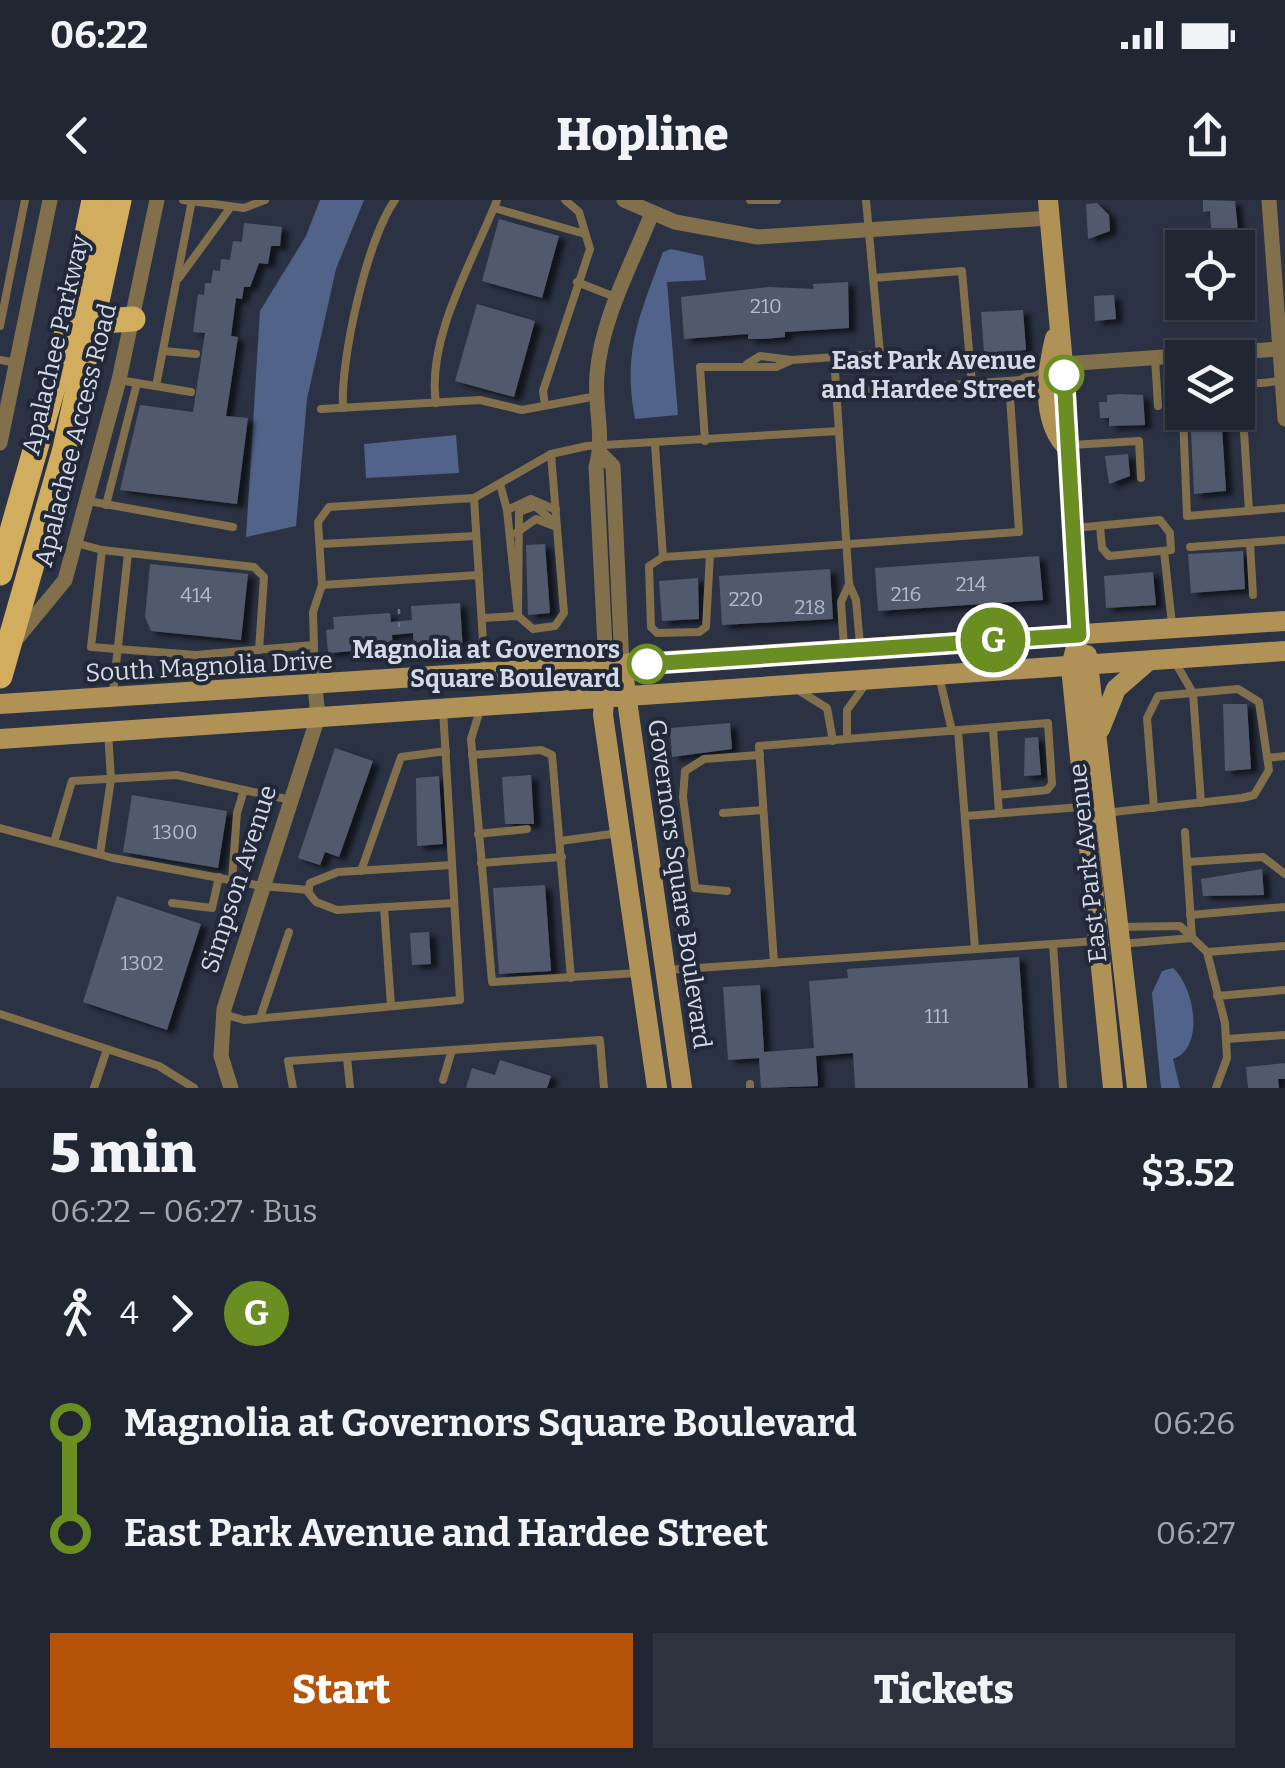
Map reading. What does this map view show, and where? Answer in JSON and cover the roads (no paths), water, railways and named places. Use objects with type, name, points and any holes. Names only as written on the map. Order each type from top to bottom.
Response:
[{"type":"main road","name":"Apalachee Parkway","points":[[0,573],[78,287],[94,200]]},
{"type":"main road","name":"Apalachee Parkway","points":[[2,669],[47,517],[95,320],[119,200]]},
{"type":"main road","points":[[107,260],[136,200]]},
{"type":"main road","name":"East Park Avenue","points":[[1049,209],[1058,330],[1050,393],[1052,430],[1064,445]]},
{"type":"main road","points":[[78,287],[83,309],[95,320],[133,318]]},
{"type":"main road","name":"East Park Avenue","points":[[1056,365],[1081,667],[1082,807],[1113,1088]]},
{"type":"main road","name":"South Magnolia Drive","points":[[0,704],[1285,621]]},
{"type":"main road","points":[[0,739],[1285,651]]},
{"type":"main road","points":[[1099,731],[1116,689],[1147,662]]},
{"type":"main road","name":"Governors Square Boulevard","points":[[614,666],[628,696],[682,1088]]},
{"type":"main road","name":"Governors Square Boulevard","points":[[614,666],[601,698],[657,1088]]},
{"type":"main road","name":"East Park Avenue","points":[[1081,667],[1099,731],[1137,1088]]},
{"type":"main road","points":[[640,972],[666,970]]},
{"type":"street","points":[[0,443],[5,395],[17,363],[50,200]]},
{"type":"street","name":"Apalachee Access Road","points":[[2,669],[26,626],[63,587],[119,380],[157,200]]},
{"type":"street","points":[[624,200],[655,207],[721,233],[758,238],[868,232],[1049,209]]},
{"type":"street","points":[[1270,200],[1285,419]]},
{"type":"street","name":"Governors Square Boulevard","points":[[614,666],[613,466],[600,448],[598,396],[604,333],[655,207]]},
{"type":"street","points":[[1056,365],[1280,349]]},
{"type":"street","name":"Simpson Avenue","points":[[231,1088],[221,1056],[223,1014],[318,717],[316,686]]},
{"type":"lane","points":[[0,326],[25,200]]},
{"type":"lane","points":[[156,386],[189,201],[250,208],[265,200]]},
{"type":"lane","points":[[342,408],[346,345],[395,200]]},
{"type":"lane","points":[[545,405],[542,391],[590,249],[579,212],[564,200]]},
{"type":"lane","points":[[750,200],[777,200]]},
{"type":"lane","points":[[706,441],[700,367],[747,364],[776,355],[792,360],[880,354],[866,200]]},
{"type":"lane","points":[[436,403],[433,386],[451,311],[495,204],[586,234]]},
{"type":"lane","points":[[176,282],[230,208]]},
{"type":"lane","points":[[19,227],[44,231]]},
{"type":"lane","points":[[15,250],[40,253]]},
{"type":"lane","points":[[873,278],[962,271],[972,384]]},
{"type":"lane","points":[[9,281],[34,285]]},
{"type":"lane","points":[[577,282],[618,298]]},
{"type":"lane","points":[[4,308],[28,312]]},
{"type":"lane","points":[[163,350],[196,354]]},
{"type":"lane","points":[[834,357],[849,584],[856,600],[852,649]]},
{"type":"lane","points":[[1154,358],[1158,406]]},
{"type":"lane","points":[[0,360],[17,363]]},
{"type":"lane","points":[[836,393],[1020,380],[1056,365]]},
{"type":"lane","points":[[119,380],[191,392]]},
{"type":"lane","points":[[1020,380],[1050,393]]},
{"type":"lane","points":[[710,554],[706,627],[664,634],[651,627],[647,578],[649,566],[662,557],[1019,532],[1008,381]]},
{"type":"lane","points":[[1255,384],[1282,381]]},
{"type":"lane","points":[[106,505],[137,383]]},
{"type":"lane","points":[[321,409],[480,400],[522,410],[598,396]]},
{"type":"lane","points":[[1184,430],[1187,516],[1285,508]]},
{"type":"lane","points":[[1243,430],[1250,510]]},
{"type":"lane","points":[[316,686],[313,612],[322,585],[318,522],[329,507],[474,498],[551,454],[839,431]]},
{"type":"lane","points":[[1064,445],[1139,441],[1141,478]]},
{"type":"lane","points":[[655,445],[662,557]]},
{"type":"lane","points":[[482,618],[518,616],[533,628],[560,622],[564,613],[551,454]]},
{"type":"lane","points":[[500,484],[507,510],[518,616]]},
{"type":"lane","points":[[474,498],[486,675]]},
{"type":"lane","points":[[507,510],[531,499],[556,510]]},
{"type":"lane","points":[[88,501],[233,528]]},
{"type":"lane","points":[[518,616],[519,512],[530,506],[552,517],[558,528]]},
{"type":"lane","points":[[516,532],[536,519],[558,528]]},
{"type":"lane","points":[[1070,528],[1160,520],[1170,533],[1171,550],[1109,556],[1102,548],[1100,526]]},
{"type":"lane","points":[[320,544],[476,536]]},
{"type":"lane","points":[[1190,547],[1285,540]]},
{"type":"lane","points":[[76,543],[128,554],[254,567],[264,577],[259,650]]},
{"type":"lane","points":[[1250,543],[1253,595]]},
{"type":"lane","points":[[102,550],[90,646],[196,655],[312,645]]},
{"type":"lane","points":[[1164,550],[1172,628]]},
{"type":"lane","points":[[113,698],[128,554]]},
{"type":"lane","points":[[322,585],[479,574]]},
{"type":"lane","points":[[849,584],[841,602],[852,649]]},
{"type":"lane","points":[[1174,660],[1193,693],[1200,803]]},
{"type":"lane","points":[[939,676],[955,731],[975,949]]},
{"type":"lane","points":[[847,739],[847,710],[870,680]]},
{"type":"lane","points":[[789,686],[827,708],[833,740]]},
{"type":"lane","points":[[1108,812],[1154,808],[1200,803],[1254,794],[1269,770],[1259,702],[1238,689],[1158,696],[1147,718],[1154,808]]},
{"type":"lane","points":[[482,706],[471,739],[492,982],[640,972]]},
{"type":"lane","points":[[223,1014],[260,1018],[460,1000],[443,708]]},
{"type":"lane","points":[[774,963],[759,746],[1048,723],[1052,784],[1047,790],[998,795]]},
{"type":"lane","points":[[993,728],[999,813]]},
{"type":"lane","points":[[100,854],[110,779],[108,732]]},
{"type":"lane","points":[[472,756],[541,750],[552,755],[571,978]]},
{"type":"lane","points":[[361,870],[402,757],[446,751]]},
{"type":"lane","points":[[727,892],[701,889],[693,881],[683,797],[685,771],[693,763],[760,755]]},
{"type":"lane","points":[[1268,758],[1285,756]]},
{"type":"lane","points":[[54,842],[72,781],[177,775],[291,800]]},
{"type":"lane","points":[[232,880],[236,813],[244,790]]},
{"type":"lane","points":[[965,816],[1082,807]]},
{"type":"lane","points":[[723,814],[764,810]]},
{"type":"lane","points":[[0,828],[100,854],[262,886],[309,890]]},
{"type":"lane","points":[[478,834],[526,829]]},
{"type":"lane","points":[[1185,832],[1192,938]]},
{"type":"lane","points":[[560,841],[619,834]]},
{"type":"lane","points":[[481,864],[562,857]]},
{"type":"lane","points":[[1187,862],[1263,857],[1285,874]]},
{"type":"lane","points":[[452,864],[328,874],[310,883],[309,890],[316,902],[327,908],[454,902]]},
{"type":"lane","points":[[172,903],[212,908],[219,877]]},
{"type":"lane","points":[[384,907],[392,1006]]},
{"type":"lane","points":[[1190,915],[1285,907]]},
{"type":"lane","points":[[666,970],[1098,941],[1169,923],[1180,926],[1208,952],[1228,1058],[1216,1088]]},
{"type":"lane","points":[[260,1018],[290,932]]},
{"type":"lane","points":[[1098,941],[1121,935],[1192,938]]},
{"type":"lane","points":[[1054,944],[1063,1088]]},
{"type":"lane","points":[[1208,952],[1285,946]]},
{"type":"lane","points":[[1217,996],[1285,990]]},
{"type":"lane","points":[[0,1014],[160,1066],[194,1088]]},
{"type":"lane","points":[[1226,1039],[1285,1035]]},
{"type":"lane","points":[[293,1088],[288,1061],[600,1040],[604,1088]]},
{"type":"lane","points":[[94,1088],[108,1049]]},
{"type":"lane","points":[[442,1080],[452,1050]]},
{"type":"lane","points":[[348,1057],[350,1088]]},
{"type":"place","name":"East Park Avenue and Hardee Street","points":[[1064,375]]},
{"type":"place","name":"Magnolia at Governors Square Boulevard","points":[[647,664]]}]
